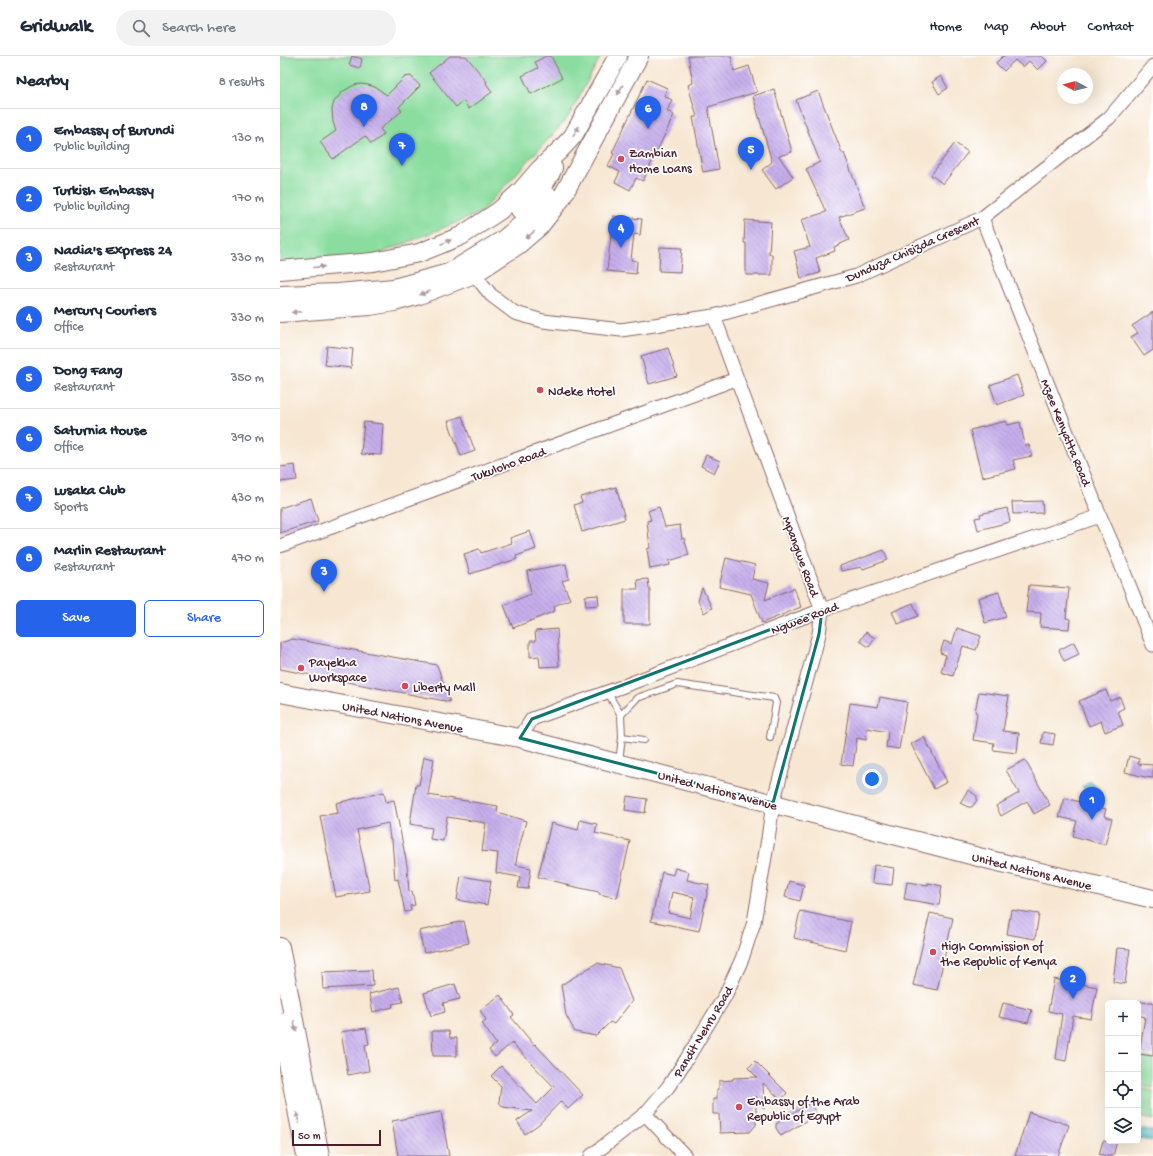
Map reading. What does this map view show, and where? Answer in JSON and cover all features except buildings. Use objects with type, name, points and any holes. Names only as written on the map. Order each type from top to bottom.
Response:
[{"type":"main road","points":[[280,270],[373,262],[419,253],[461,236],[499,211],[521,191],[573,136],[618,56]]},
{"type":"main road","points":[[280,313],[370,306],[394,302],[419,295],[474,274],[518,245],[539,227],[561,199],[639,56]]},
{"type":"main road","points":[[280,283],[336,282],[391,276],[444,263],[496,231],[530,202],[550,176],[560,150]]},
{"type":"main road","points":[[280,295],[338,293],[394,288],[449,273],[503,240],[539,210],[562,183],[577,169]]},
{"type":"main road","name":"United Nations Avenue","points":[[280,693],[520,738],[990,860],[1153,899]]},
{"type":"main road","points":[[280,947],[320,1156]]},
{"type":"main road","points":[[280,1022],[306,1156]]},
{"type":"street","name":"Dunduza Chisizda Crescent","points":[[474,274],[491,295],[515,313],[543,321],[621,330],[714,316],[856,276],[982,218],[1109,118],[1153,66]]},
{"type":"street","name":"Mzee Kenyatta Road","points":[[982,218],[1100,516],[1153,645]]},
{"type":"street","name":"Mpangwe Road","points":[[714,316],[822,610],[819,634],[772,803]]},
{"type":"street","name":"Tukuloho Road","points":[[280,546],[736,379]]},
{"type":"street","name":"Ngwee Road","points":[[520,738],[532,719],[608,692],[822,610],[1100,516]]},
{"type":"street","name":"Pandit Nehru Road","points":[[591,1156],[645,1114],[668,1087],[725,996],[742,959],[754,922],[768,839],[772,803]]},
{"type":"street","points":[[645,1114],[685,1156]]},
{"type":"lane","points":[[621,715],[637,698],[677,684],[774,698],[776,703],[770,737]]},
{"type":"lane","points":[[608,692],[621,715],[622,737],[619,763]]},
{"type":"lane","points":[[622,737],[644,740]]},
{"type":"highlighted area","points":[[822,610],[819,634],[773,803],[520,738],[532,719]]},
{"type":"green space","points":[[280,56],[601,56],[567,119],[480,213],[364,260],[280,266]]},
{"type":"green space","points":[[1141,1057],[1153,1059],[1153,1088],[1141,1086]]},
{"type":"green space","points":[[1141,1089],[1153,1091],[1153,1120],[1141,1118]]},
{"type":"water","points":[[1090,781],[1103,792],[1095,799],[1082,787]]},
{"type":"water","points":[[1141,1129],[1153,1131],[1152,1141],[1141,1139]]},
{"type":"place","name":"Marlin Restaurant","points":[[364,127]]},
{"type":"place","name":"Saturnia House","points":[[648,129]]},
{"type":"place","name":"Zambian Home Loans","points":[[621,159]]},
{"type":"place","name":"Lusaka Club","points":[[402,166]]},
{"type":"place","name":"Dong Fang","points":[[751,170]]},
{"type":"place","name":"Mercury Couriers","points":[[621,248]]},
{"type":"place","name":"Ndeke Hotel","points":[[540,390]]},
{"type":"place","name":"Nadia's Express 24","points":[[324,592]]},
{"type":"place","name":"Payekha Workspace","points":[[301,668]]},
{"type":"place","name":"Liberty Mall","points":[[405,686]]},
{"type":"place","name":"Embassy of Burundi","points":[[1092,820]]},
{"type":"place","name":"High Commission of the Republic of Kenya","points":[[933,952]]},
{"type":"place","name":"Turkish Embassy","points":[[1073,999]]},
{"type":"place","name":"Embassy of the Arab Republic of Egypt","points":[[739,1107]]}]
